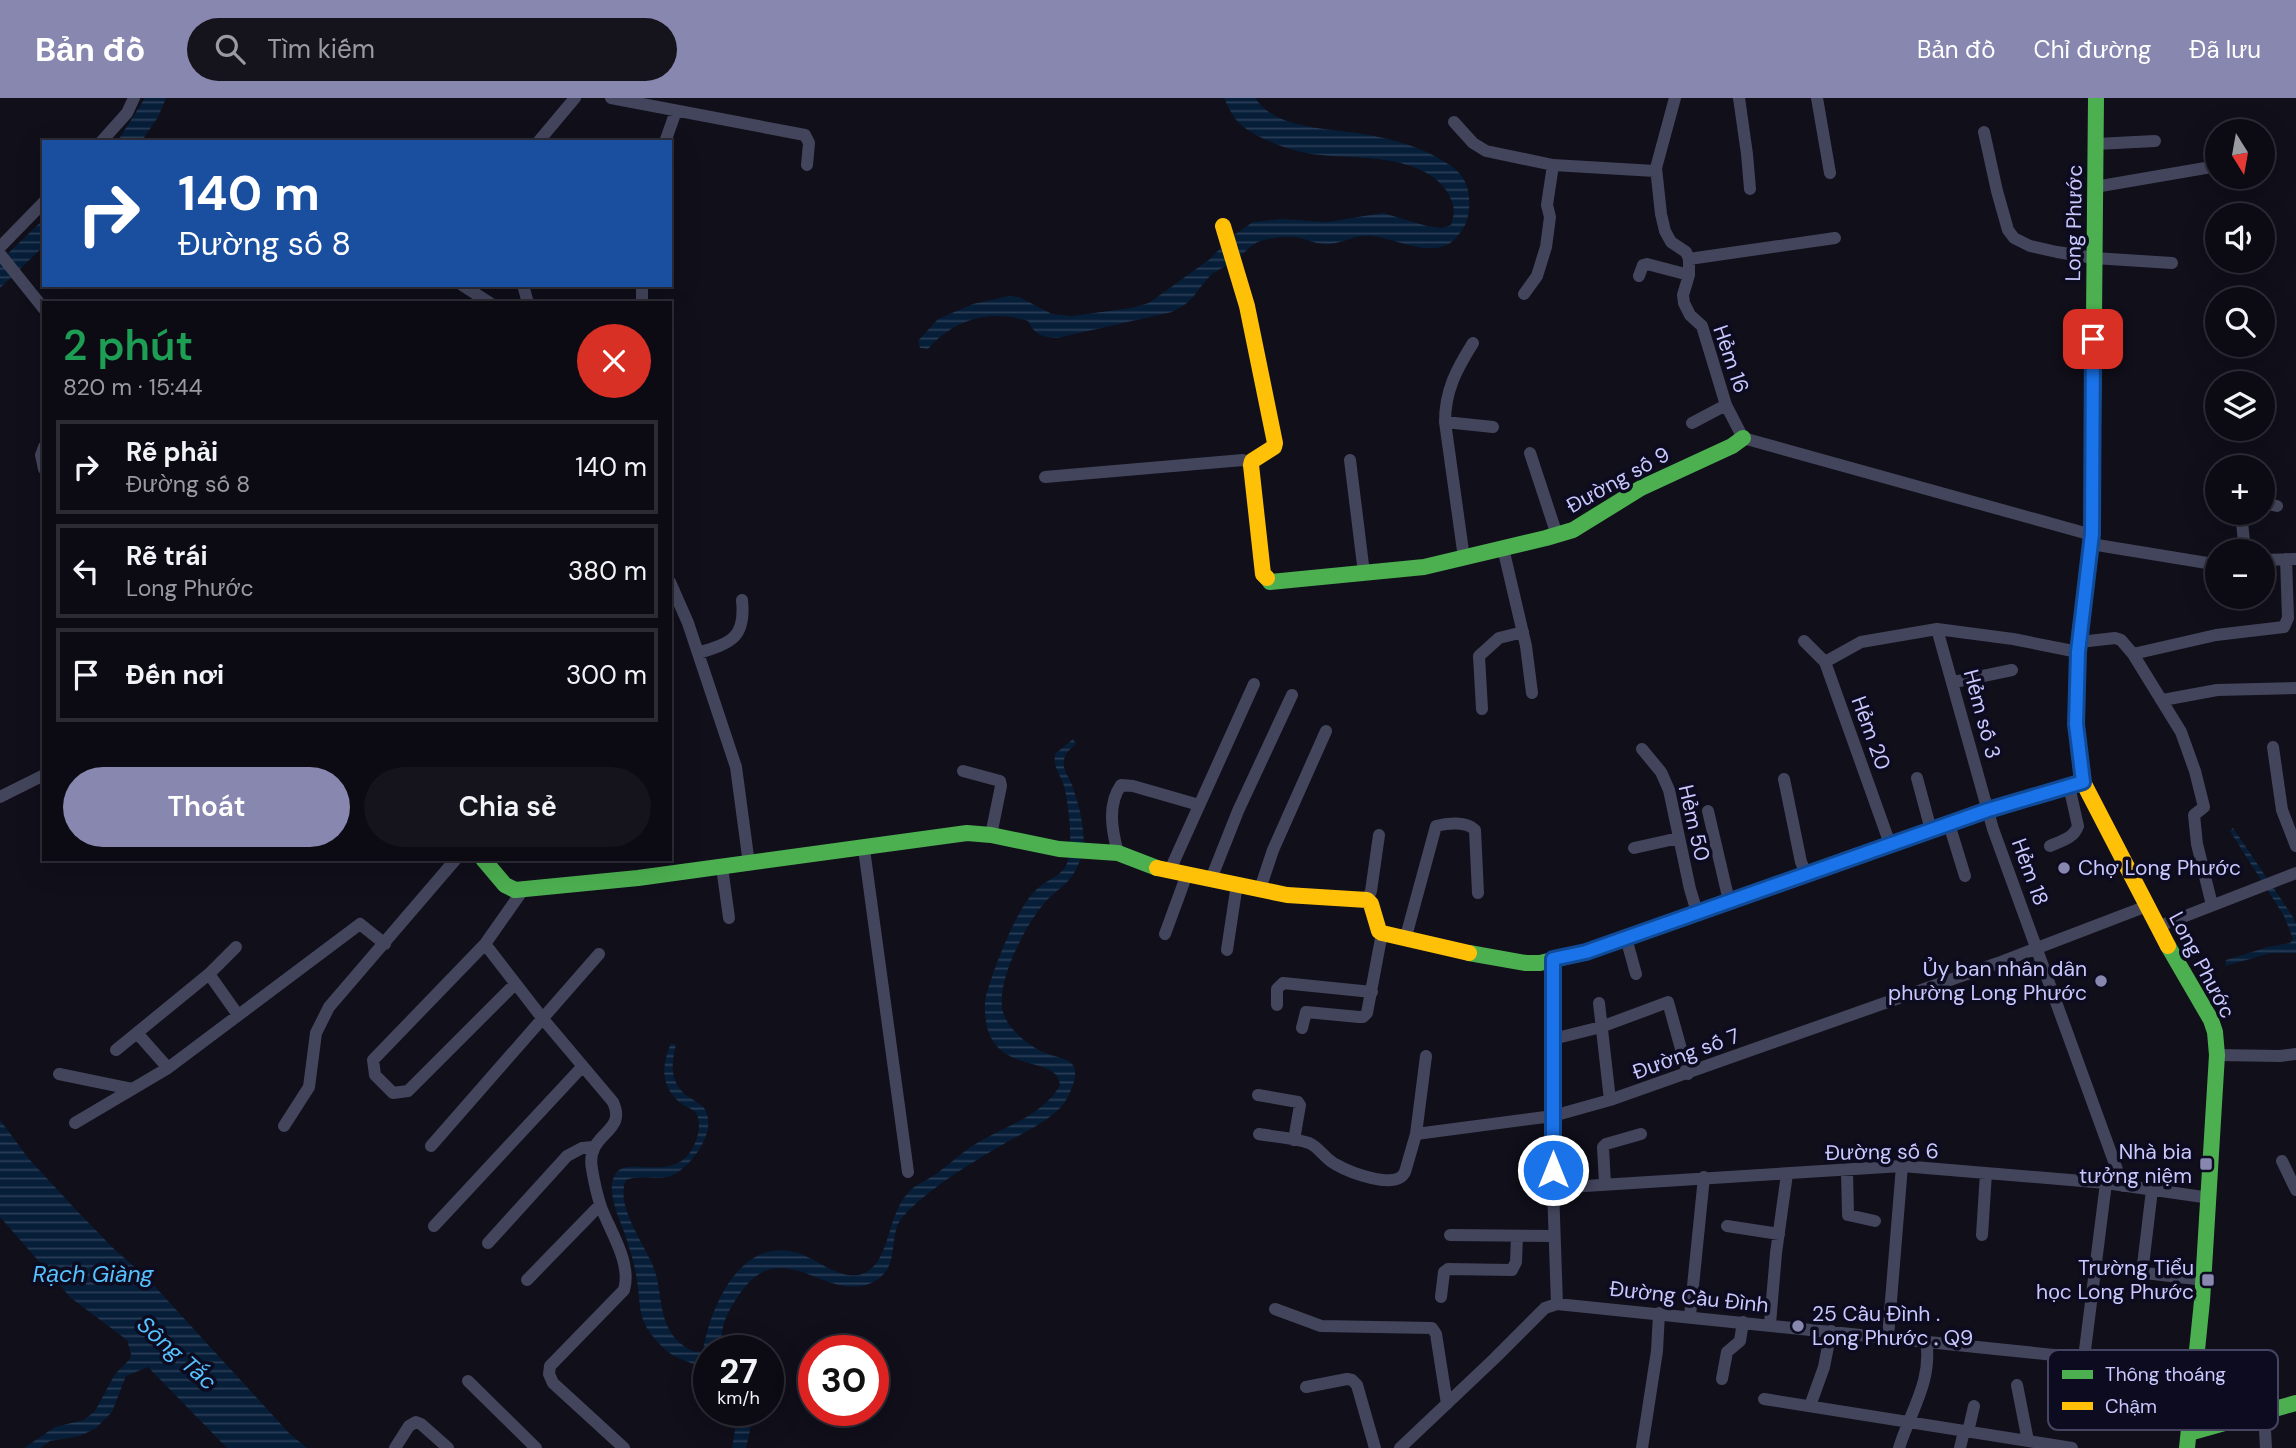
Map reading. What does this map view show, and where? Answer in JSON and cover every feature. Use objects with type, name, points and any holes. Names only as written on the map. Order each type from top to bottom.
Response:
[{"type":"street","points":[[103,140],[127,113],[134,98]]},
{"type":"street","points":[[540,140],[575,98]]},
{"type":"street","points":[[611,98],[804,135],[809,143],[807,165]]},
{"type":"street","points":[[1675,98],[1655,171],[1665,231],[1671,242],[1686,252],[1689,259],[1835,238]]},
{"type":"street","points":[[1739,98],[1750,189]]},
{"type":"street","points":[[1817,98],[1830,173]]},
{"type":"street","name":"Long Phước","points":[[2096,98],[2091,539],[2079,647],[2076,784],[2216,1032],[2210,1198],[2198,1350]]},
{"type":"street","points":[[665,140],[676,111]]},
{"type":"street","points":[[1454,122],[1473,143],[1486,151],[1553,165],[1655,171]]},
{"type":"street","points":[[1984,132],[1994,182],[2011,235],[2030,246],[2094,258],[2172,263]]},
{"type":"street","points":[[2096,144],[2154,141]]},
{"type":"street","points":[[1524,294],[1537,276],[1546,247],[1550,217],[1547,205],[1553,165]]},
{"type":"street","points":[[2095,187],[2205,168]]},
{"type":"street","points":[[42,204],[0,253],[42,307]]},
{"type":"street","points":[[1045,477],[1243,460],[1251,465],[1252,461],[1274,447],[1252,317],[1224,230]]},
{"type":"street","name":"Hẻm 16","points":[[1689,259],[1684,303],[1690,315],[1702,326],[1726,405],[1743,438]]},
{"type":"street","points":[[1639,276],[1643,265],[1647,264],[1689,275]]},
{"type":"street","points":[[465,287],[487,301]]},
{"type":"street","points":[[1464,558],[1445,406],[1450,384],[1473,343]]},
{"type":"street","points":[[1692,423],[1726,405]]},
{"type":"street","points":[[1445,422],[1493,427]]},
{"type":"street","points":[[1743,438],[2091,539],[2205,563]]},
{"type":"street","name":"Đường số 9","points":[[1251,465],[1263,574],[1270,582],[1424,567],[1557,535],[1573,530],[1641,488],[1732,446],[1743,438]]},
{"type":"street","points":[[1530,453],[1557,535]]},
{"type":"street","points":[[1350,460],[1364,573]]},
{"type":"street","points":[[1503,548],[1522,632],[1532,693]]},
{"type":"street","points":[[2133,654],[2216,635],[2284,627],[2288,618],[2291,559]]},
{"type":"street","points":[[672,589],[698,653],[736,767],[749,864]]},
{"type":"street","points":[[698,653],[726,643],[741,628],[744,620],[741,600]]},
{"type":"street","points":[[1825,662],[1861,642],[1937,629],[2079,647],[2115,638],[2121,640],[2163,700],[2188,748],[2204,807],[2194,815],[2197,844],[2212,905]]},
{"type":"street","name":"Hẻm số 3","points":[[1937,629],[1988,810]]},
{"type":"street","points":[[1482,709],[1479,656],[1499,638],[1522,632]]},
{"type":"street","name":"Hẻm 20","points":[[1804,641],[1825,662],[1890,844]]},
{"type":"street","points":[[1954,682],[2012,670]]},
{"type":"street","points":[[1170,870],[1254,684]]},
{"type":"street","points":[[2163,700],[2217,690],[2296,688]]},
{"type":"street","points":[[1211,879],[1238,811],[1292,695]]},
{"type":"street","points":[[1261,889],[1273,850],[1326,731]]},
{"type":"street","points":[[2273,747],[2282,810],[2296,846]]},
{"type":"street","name":"Hẻm 50","points":[[1642,749],[1661,772],[1669,790],[1697,912]]},
{"type":"street","points":[[963,771],[1000,781],[991,835]]},
{"type":"street","points":[[0,797],[42,776]]},
{"type":"street","points":[[1917,778],[1931,830]]},
{"type":"street","points":[[1784,779],[1801,862],[1806,873]]},
{"type":"street","points":[[1382,933],[1405,940],[1526,963],[1586,952],[1988,810],[2076,784],[2077,831],[2069,838],[2050,846]]},
{"type":"street","points":[[1113,852],[1112,807],[1121,785],[1199,805]]},
{"type":"street","name":"Hẻm 18","points":[[1988,810],[2123,1186]]},
{"type":"street","points":[[1708,811],[1729,901]]},
{"type":"street","points":[[1950,824],[1965,876]]},
{"type":"street","points":[[1405,940],[1436,826],[1473,826],[1478,893]]},
{"type":"street","points":[[485,861],[510,888],[638,878],[967,834],[991,835],[1059,849],[1113,852],[1154,867],[1287,895],[1367,900]]},
{"type":"street","points":[[1302,1028],[1306,1012],[1363,1017],[1367,1013],[1382,933],[1367,900],[1371,891],[1379,835]]},
{"type":"street","points":[[1634,848],[1679,838]]},
{"type":"street","points":[[864,849],[908,1172]]},
{"type":"street","points":[[284,1126],[309,1087],[316,1033],[329,1007],[454,861]]},
{"type":"street","points":[[722,867],[729,918]]},
{"type":"street","points":[[2157,927],[2296,873]]},
{"type":"street","points":[[1165,934],[1187,874]]},
{"type":"street","points":[[1227,950],[1237,884]]},
{"type":"street","points":[[515,984],[408,1091],[393,1093],[375,1075],[373,1060],[485,944],[525,887]]},
{"type":"street","name":"Đường số 7","points":[[1416,1134],[1553,1116],[1610,1100],[2038,948],[2147,906]]},
{"type":"street","points":[[75,1124],[168,1068],[360,924],[385,944]]},
{"type":"street","points":[[1626,938],[1636,974]]},
{"type":"street","points":[[485,944],[616,1109],[615,1122],[593,1147],[591,1163],[600,1205],[618,1246],[626,1283],[624,1290],[550,1366],[549,1374],[553,1384],[624,1448]]},
{"type":"street","points":[[116,1050],[209,974],[236,947]]},
{"type":"street","points":[[431,1146],[599,954]]},
{"type":"street","points":[[1400,1448],[1545,1308],[1557,1304],[1553,1188],[1553,959]]},
{"type":"street","points":[[209,974],[238,1015]]},
{"type":"street","points":[[1277,1005],[1277,989],[1283,983],[1372,992]]},
{"type":"street","points":[[1553,1039],[1601,1027],[1668,1002],[1688,1074]]},
{"type":"street","points":[[1599,1003],[1610,1100]]},
{"type":"street","points":[[136,1033],[168,1068]]},
{"type":"street","points":[[2217,1055],[2296,1054]]},
{"type":"street","points":[[1259,1134],[1312,1145],[1333,1163],[1388,1181],[1396,1180],[1403,1176],[1416,1134],[1426,1056]]},
{"type":"street","points":[[434,1226],[582,1067]]},
{"type":"street","points":[[60,1074],[132,1089]]},
{"type":"street","points":[[1258,1095],[1298,1102],[1300,1105],[1294,1140]]},
{"type":"street","points":[[1605,1184],[1603,1147],[1641,1134]]},
{"type":"street","points":[[488,1243],[567,1156],[582,1148],[593,1147]]},
{"type":"street","points":[[2282,1161],[2296,1188]]},
{"type":"street","points":[[1888,1337],[1902,1166]]},
{"type":"street","name":"Đường số 6","points":[[1553,1188],[1902,1166],[2106,1183],[2210,1198]]},
{"type":"street","points":[[1847,1170],[1849,1215],[1875,1221]]},
{"type":"street","points":[[1982,1235],[1986,1173]]},
{"type":"street","points":[[1770,1324],[1787,1174]]},
{"type":"street","points":[[1690,1316],[1704,1177]]},
{"type":"street","points":[[2085,1350],[2106,1183]]},
{"type":"street","points":[[2152,1190],[2143,1265],[2145,1273],[2204,1280]]},
{"type":"street","points":[[527,1280],[600,1205]]},
{"type":"street","points":[[1727,1226],[1779,1234]]},
{"type":"street","points":[[1450,1235],[1554,1237]]},
{"type":"street","points":[[1441,1297],[1444,1272],[1448,1269],[1513,1270],[1517,1236]]},
{"type":"street","name":"Đường Cầu Đình","points":[[1557,1304],[2048,1354]]},
{"type":"street","points":[[1275,1309],[1321,1326],[1432,1328],[1436,1335],[1447,1404]]},
{"type":"street","points":[[1642,1448],[1657,1351],[1658,1313]]},
{"type":"street","points":[[1722,1379],[1727,1352],[1740,1341],[1743,1322]]},
{"type":"street","points":[[1810,1406],[1824,1367],[1830,1331]]},
{"type":"street","points":[[1899,1448],[1925,1381],[1928,1363],[1926,1341]]},
{"type":"street","points":[[1306,1387],[1352,1380],[1357,1385],[1375,1448]]},
{"type":"street","points":[[468,1381],[536,1448]]},
{"type":"street","points":[[2017,1385],[2020,1443]]},
{"type":"street","points":[[1764,1399],[1966,1431],[2020,1443],[2072,1448]]},
{"type":"street","points":[[2278,1408],[2296,1404]]},
{"type":"street","points":[[1960,1448],[1974,1406]]},
{"type":"street","points":[[395,1448],[409,1426],[416,1422],[448,1448]]},
{"type":"street","points":[[2188,1441],[2217,1430]]},
{"type":"street","points":[[2265,1430],[2266,1448]]},
{"type":"water","points":[[145,98],[166,98],[158,117],[142,140],[118,140]]},
{"type":"water","points":[[1224,98],[1255,98],[1264,108],[1289,122],[1385,138],[1418,148],[1438,158],[1457,170],[1465,182],[1469,203],[1465,225],[1451,242],[1431,248],[1372,236],[1326,244],[1295,237],[1268,239],[1255,243],[1213,274],[1190,300],[1172,312],[1057,338],[1040,334],[1028,321],[1000,316],[987,317],[961,324],[949,330],[928,349],[920,348],[918,341],[938,319],[973,304],[1009,296],[1019,297],[1052,314],[1072,316],[1149,303],[1210,259],[1231,237],[1253,222],[1282,219],[1327,222],[1383,213],[1427,226],[1442,228],[1451,225],[1454,211],[1449,195],[1435,178],[1421,170],[1388,160],[1316,155],[1278,145],[1238,122]]},
{"type":"water","points":[[42,221],[42,248],[0,288],[0,261]]},
{"type":"water","points":[[1073,739],[1076,744],[1067,753],[1064,763],[1082,821],[1083,849],[1074,874],[1042,906],[1027,928],[1007,972],[1002,1000],[1006,1019],[1021,1038],[1041,1051],[1072,1064],[1075,1074],[1070,1093],[1064,1103],[1043,1122],[957,1172],[911,1208],[898,1224],[887,1269],[875,1281],[856,1287],[838,1285],[785,1268],[767,1270],[750,1282],[729,1311],[722,1335],[707,1335],[721,1296],[732,1279],[745,1264],[760,1255],[778,1250],[798,1253],[841,1273],[859,1275],[868,1271],[882,1254],[898,1208],[913,1188],[973,1146],[1035,1112],[1060,1085],[1057,1076],[1049,1070],[1001,1050],[992,1039],[986,1022],[985,1005],[1000,955],[1021,911],[1036,890],[1064,869],[1069,857],[1068,809],[1055,754]]},
{"type":"water","points":[[2233,828],[2293,917],[2296,924],[2296,953],[2271,953],[2225,966],[2226,960],[2290,943],[2293,939],[2284,916],[2230,831]]},
{"type":"water","points":[[671,1043],[676,1045],[673,1059],[674,1079],[686,1095],[704,1108],[708,1117],[706,1136],[688,1164],[673,1175],[661,1178],[632,1178],[626,1180],[623,1190],[628,1214],[655,1271],[666,1321],[676,1339],[691,1350],[693,1364],[662,1347],[645,1325],[634,1266],[614,1205],[612,1189],[614,1176],[623,1168],[670,1166],[681,1161],[691,1151],[698,1134],[699,1121],[696,1113],[678,1101],[668,1088],[664,1074]]},
{"type":"water","name":"Rạch Giàng","points":[[0,1120],[29,1159],[78,1212],[147,1278],[289,1433],[307,1448],[227,1448],[148,1367],[126,1376],[112,1412],[96,1428],[80,1436],[50,1441],[40,1448],[24,1448],[55,1427],[84,1420],[95,1411],[115,1374],[130,1359],[131,1354],[127,1340],[71,1298],[0,1217]]},
{"type":"water","points":[[735,1426],[751,1426],[746,1448],[732,1448]]},
{"type":"traffic: fast","points":[[2077,688],[2078,652],[2092,535],[2096,98]]},
{"type":"traffic: fast","points":[[1267,578],[1270,582],[1424,567],[1546,538],[1573,530],[1641,488],[1732,446],[1743,438]]},
{"type":"traffic: fast","points":[[1469,953],[1540,963],[1586,952],[1988,810],[2083,782]]},
{"type":"traffic: fast","points":[[485,861],[505,885],[515,890],[638,878],[967,833],[991,835],[1059,849],[1118,853],[1157,868]]},
{"type":"traffic: fast","points":[[2168,946],[2211,1020],[2217,1055],[2197,1350]]},
{"type":"traffic: fast","points":[[2278,1408],[2296,1403]]},
{"type":"traffic: fast","points":[[2187,1448],[2189,1430]]},
{"type":"traffic: fast","points":[[2189,1433],[2200,1430]]},
{"type":"traffic: slow","points":[[1223,226],[1247,306],[1275,443],[1274,447],[1252,461],[1251,465],[1263,574],[1267,578]]},
{"type":"traffic: slow","points":[[2077,688],[2076,724],[2083,782],[2168,946]]},
{"type":"traffic: slow","points":[[1157,868],[1287,895],[1367,900],[1382,933],[1469,953]]},
{"type":"place","name":"Chợ Long Phước","points":[[2064,868]]},
{"type":"place","name":"Ủy ban nhân dân phường Long Phước","points":[[2101,981]]},
{"type":"place","name":"Nhà bia tưởng niệm","points":[[2206,1164]]},
{"type":"place","name":"Trường Tiểu học Long Phước","points":[[2208,1280]]},
{"type":"place","name":"25 Cầu Đình . Long Phước . Q9","points":[[1798,1326]]},
{"type":"route","points":[[1553,1170],[1553,959],[1586,952],[1988,810],[2083,782],[2076,724],[2078,652],[2092,534],[2093,339]]},
{"type":"water label","name":"Sông Tắc","points":[[177,1353]]}]
